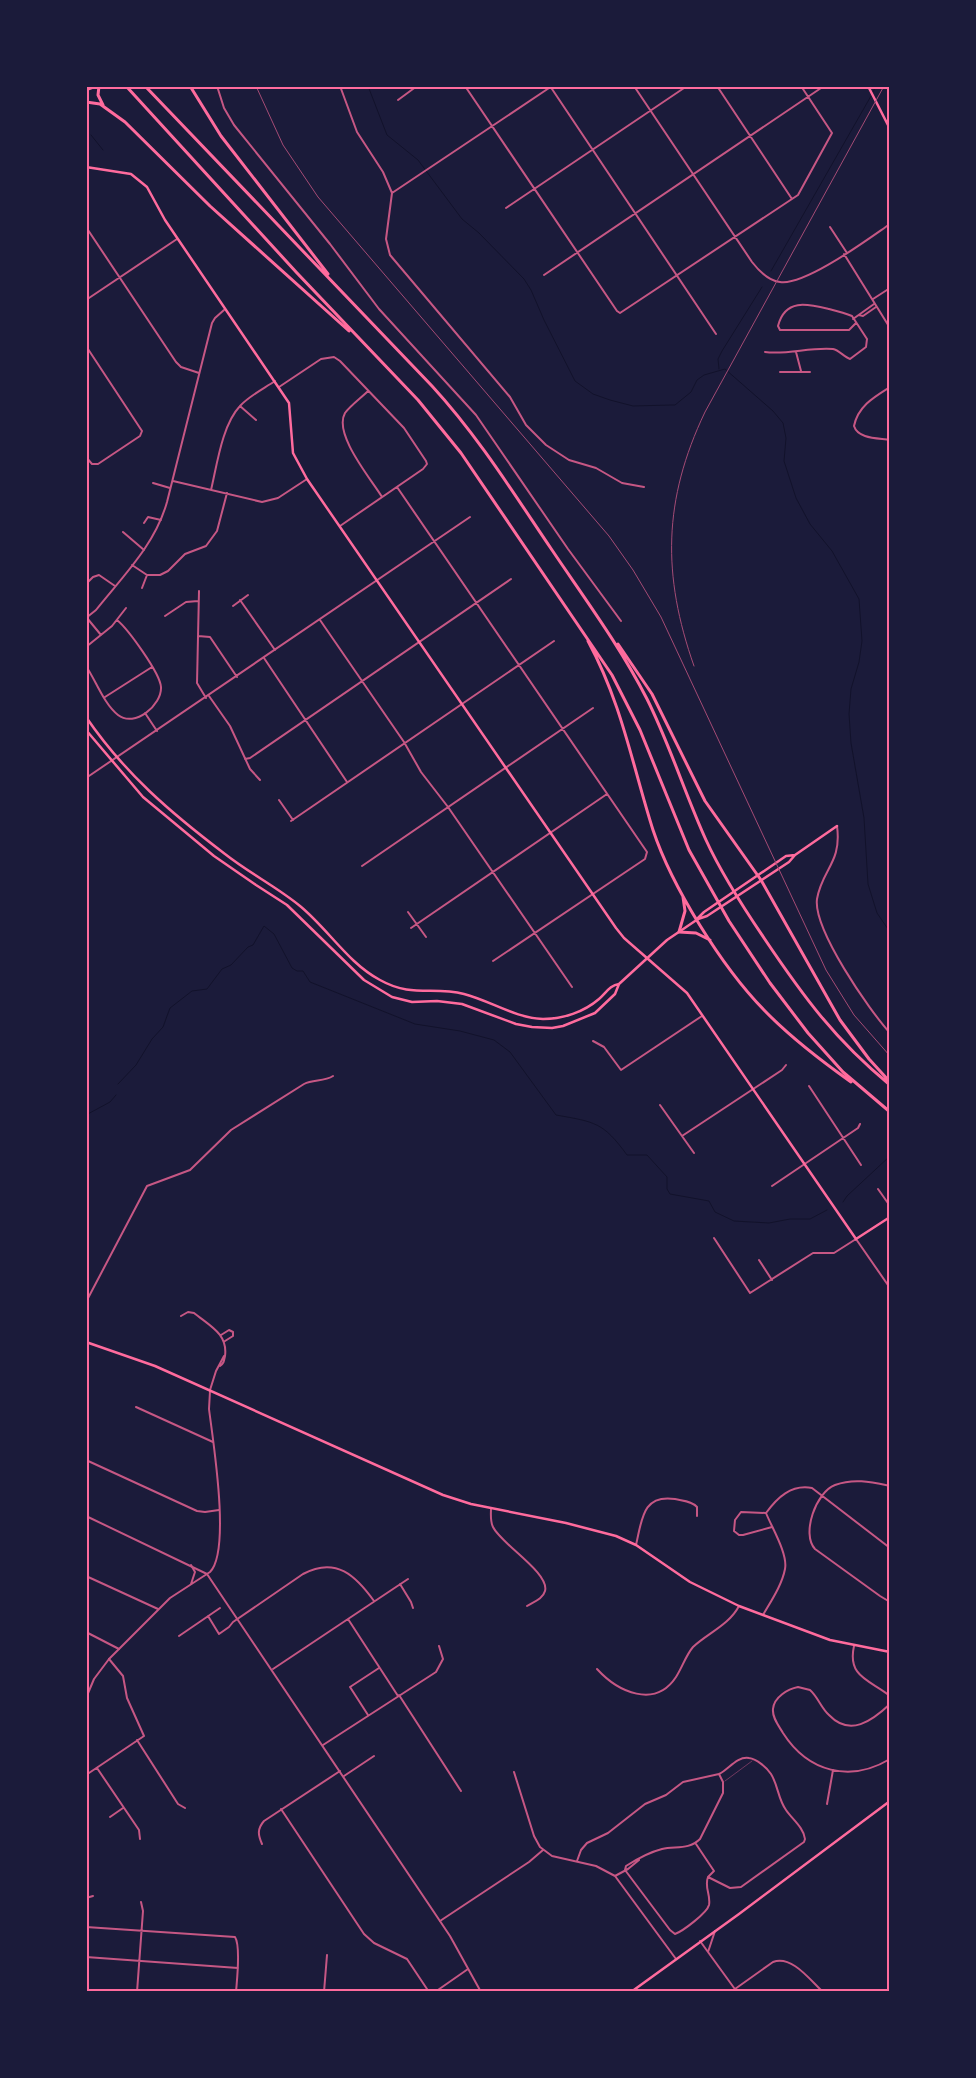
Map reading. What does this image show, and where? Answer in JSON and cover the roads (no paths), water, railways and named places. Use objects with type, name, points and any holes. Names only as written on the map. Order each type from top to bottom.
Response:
[{"type":"highway","points":[[98,86],[98,96],[106,107],[137,133],[226,221],[362,342]]},
{"type":"highway","points":[[126,86],[362,342],[418,400],[451,440],[605,663],[629,707],[685,841],[729,921],[798,1021],[828,1056],[866,1093]]},
{"type":"highway","points":[[145,86],[337,286],[440,396],[468,429],[608,632],[636,668],[652,694],[705,801],[758,875],[840,1020],[869,1059],[890,1082]]},
{"type":"highway","points":[[190,86],[221,136],[337,286]]},
{"type":"highway","points":[[86,102],[106,107]]},
{"type":"highway","points":[[578,623],[615,699],[654,831],[667,864],[680,890],[712,942],[747,991],[772,1018],[810,1051],[890,1112]]},
{"type":"highway","points":[[608,632],[649,702],[706,841],[745,910],[804,996],[823,1020],[842,1042],[890,1086]]},
{"type":"highway","points":[[680,890],[685,911],[679,932],[696,933],[712,942]]},
{"type":"main road","points":[[86,90],[98,86]]},
{"type":"main road","points":[[868,86],[890,129]]},
{"type":"main road","points":[[86,166],[125,172],[139,178],[147,187],[158,210],[224,310],[275,381],[290,407],[293,453],[307,479],[620,933],[683,988],[856,1240],[890,1217]]},
{"type":"main road","points":[[86,717],[117,759],[144,788],[226,855],[296,902],[366,971],[390,986],[417,992],[465,994],[513,1013],[544,1019],[558,1018],[579,1012],[599,999],[613,985],[620,984]]},
{"type":"main road","points":[[86,730],[143,798],[221,861],[298,914],[364,980],[392,997],[412,1002],[437,1001],[462,1004],[516,1024],[552,1028],[580,1020],[595,1013],[615,994],[620,984],[647,958],[679,932],[707,916],[789,862],[795,855],[837,826]]},
{"type":"main road","points":[[698,920],[704,912],[786,856],[795,855]]},
{"type":"main road","points":[[86,1342],[155,1366],[441,1494],[491,1508],[594,1529],[616,1536],[636,1545],[683,1578],[739,1606],[821,1637],[854,1646],[890,1652]]},
{"type":"main road","points":[[631,1992],[890,1801]]},
{"type":"street","points":[[217,86],[222,104],[234,125],[330,244],[379,309],[472,410],[621,621]]},
{"type":"street","points":[[340,86],[357,132],[384,172],[392,193],[386,239],[390,255],[510,397],[526,425],[546,445],[569,460],[596,468],[622,482],[644,487]]},
{"type":"street","points":[[398,100],[417,86]]},
{"type":"street","points":[[466,86],[618,313],[622,313],[798,195],[832,133],[801,86]]},
{"type":"street","points":[[634,86],[735,238],[760,271],[772,280],[785,282],[813,272],[845,254],[890,224]]},
{"type":"street","points":[[506,208],[687,86]]},
{"type":"street","points":[[717,86],[792,199]]},
{"type":"street","points":[[544,275],[824,86]]},
{"type":"street","points":[[392,193],[551,87],[716,334]]},
{"type":"street","points":[[86,227],[176,362],[181,367],[199,374]]},
{"type":"street","points":[[830,227],[890,328]]},
{"type":"street","points":[[86,300],[178,239]]},
{"type":"street","points":[[872,300],[890,288]]},
{"type":"street","points":[[764,352],[835,349],[850,359],[868,345],[867,339],[856,323],[853,319],[848,314],[809,304],[799,304],[787,310],[778,326],[780,330],[841,331],[849,330],[856,323]]},
{"type":"street","points":[[853,319],[859,315],[862,316],[875,305]]},
{"type":"street","points":[[102,635],[87,618],[144,550],[161,520],[212,323],[224,310]]},
{"type":"street","points":[[86,346],[142,431],[140,436],[98,464],[93,465],[86,457]]},
{"type":"street","points":[[796,352],[801,372]]},
{"type":"street","points":[[279,387],[321,359],[331,357],[340,361],[404,428],[427,464],[423,469],[340,526]]},
{"type":"street","points":[[780,372],[810,372]]},
{"type":"street","points":[[211,490],[228,424],[240,406],[275,381]]},
{"type":"street","points":[[890,387],[867,403],[854,426],[856,431],[870,437],[890,440]]},
{"type":"street","points":[[368,391],[346,412],[343,422],[344,433],[349,446],[382,497]]},
{"type":"street","points":[[240,406],[256,420]]},
{"type":"street","points":[[172,481],[259,502],[278,498],[307,479]]},
{"type":"street","points":[[153,483],[170,488]]},
{"type":"street","points":[[397,487],[520,664],[647,854],[644,859],[536,934],[492,961]]},
{"type":"street","points":[[132,565],[147,575],[156,576],[164,574],[181,557],[209,543],[217,531],[227,493]]},
{"type":"street","points":[[144,523],[148,517],[161,520]]},
{"type":"street","points":[[86,778],[117,759],[470,517]]},
{"type":"street","points":[[123,532],[144,550]]},
{"type":"street","points":[[86,584],[93,577],[99,575],[115,586]]},
{"type":"street","points":[[142,588],[147,575]]},
{"type":"street","points":[[245,759],[477,603],[511,578]]},
{"type":"street","points":[[198,591],[197,683],[206,698]]},
{"type":"street","points":[[233,606],[248,595]]},
{"type":"street","points":[[240,600],[275,650]]},
{"type":"street","points":[[165,616],[186,602],[198,601]]},
{"type":"street","points":[[86,647],[102,635],[126,608]]},
{"type":"street","points":[[320,619],[404,742],[421,772],[448,807],[572,987]]},
{"type":"street","points":[[86,666],[115,713],[125,719],[136,718],[157,702],[161,689],[159,678],[128,631],[117,620]]},
{"type":"street","points":[[198,636],[210,637],[237,677]]},
{"type":"street","points":[[279,800],[292,820],[554,640]]},
{"type":"street","points":[[264,658],[347,782]]},
{"type":"street","points":[[105,697],[152,667]]},
{"type":"street","points":[[209,696],[230,726],[250,769],[260,780]]},
{"type":"street","points":[[362,866],[593,708]]},
{"type":"street","points":[[145,713],[157,731]]},
{"type":"street","points":[[411,928],[607,794]]},
{"type":"street","points":[[837,826],[838,850],[821,887],[817,901],[818,912],[830,940],[856,988],[890,1033]]},
{"type":"street","points":[[408,912],[426,937]]},
{"type":"street","points":[[594,1041],[604,1047],[621,1070],[702,1016]]},
{"type":"street","points":[[682,1136],[753,1090],[782,1070],[786,1065]]},
{"type":"street","points":[[86,1302],[147,1186],[190,1170],[231,1130],[304,1084],[333,1076]]},
{"type":"street","points":[[809,1086],[861,1165]]},
{"type":"street","points":[[660,1105],[694,1153]]},
{"type":"street","points":[[772,1186],[858,1128],[860,1124]]},
{"type":"street","points":[[878,1189],[890,1206]]},
{"type":"street","points":[[714,1238],[750,1294],[813,1254],[834,1253],[856,1240],[890,1288]]},
{"type":"street","points":[[759,1260],[772,1280]]},
{"type":"street","points":[[86,1698],[98,1673],[109,1659],[158,1610],[207,1574],[216,1565],[219,1555],[219,1510],[210,1391],[220,1367],[221,1359],[224,1356],[225,1341],[221,1335],[192,1312],[181,1316]]},
{"type":"street","points":[[221,1335],[229,1330],[233,1332],[233,1336],[225,1341]]},
{"type":"street","points":[[136,1407],[213,1442]]},
{"type":"street","points":[[86,1460],[197,1511],[219,1510]]},
{"type":"street","points":[[94,1464],[96,1460]]},
{"type":"street","points":[[890,1486],[853,1481],[831,1487],[813,1513],[808,1536],[811,1546],[828,1560],[890,1602]]},
{"type":"street","points":[[766,1513],[779,1497],[795,1488],[812,1488],[822,1498],[890,1548]]},
{"type":"street","points":[[636,1545],[644,1514],[657,1499],[666,1498],[693,1504],[697,1507],[697,1516]]},
{"type":"street","points":[[491,1508],[491,1522],[497,1534],[532,1567],[544,1582],[543,1596],[527,1606]]},
{"type":"street","points":[[766,1513],[741,1512],[735,1520],[734,1531],[739,1536],[772,1527]]},
{"type":"street","points":[[763,1616],[778,1589],[785,1568],[783,1553],[766,1513]]},
{"type":"street","points":[[86,1516],[207,1574],[440,1920],[459,1950],[481,1992]]},
{"type":"street","points":[[191,1565],[195,1574],[191,1584]]},
{"type":"street","points":[[208,1616],[220,1634],[238,1618],[303,1574],[318,1568],[336,1568],[348,1573],[361,1584],[374,1601]]},
{"type":"street","points":[[86,1576],[158,1610]]},
{"type":"street","points":[[272,1669],[408,1579]]},
{"type":"street","points":[[400,1584],[413,1608]]},
{"type":"street","points":[[597,1669],[612,1682],[631,1693],[646,1695],[659,1692],[675,1679],[692,1650],[726,1622],[739,1606]]},
{"type":"street","points":[[179,1636],[220,1608]]},
{"type":"street","points":[[348,1619],[461,1792]]},
{"type":"street","points":[[86,1632],[119,1649]]},
{"type":"street","points":[[323,1745],[438,1670],[443,1659],[439,1646]]},
{"type":"street","points":[[854,1646],[853,1661],[858,1674],[890,1696]]},
{"type":"street","points":[[86,1775],[144,1736],[126,1698],[123,1676],[109,1659]]},
{"type":"street","points":[[368,1715],[350,1687],[379,1668]]},
{"type":"street","points":[[890,1704],[871,1721],[852,1726],[839,1723],[831,1718],[814,1693],[806,1688],[794,1688],[778,1698],[773,1708],[774,1716],[790,1743],[810,1761],[833,1770],[846,1772],[866,1770],[890,1758]]},
{"type":"street","points":[[137,1740],[178,1804],[186,1808]]},
{"type":"street","points":[[344,1776],[374,1756]]},
{"type":"street","points":[[578,1862],[586,1844],[608,1833],[646,1804],[666,1795],[683,1782],[719,1774],[742,1759],[754,1760],[771,1774],[783,1805],[804,1833],[805,1839],[801,1845],[741,1886],[730,1888],[708,1877]]},
{"type":"street","points":[[97,1768],[138,1830],[140,1838]]},
{"type":"street","points":[[827,1804],[833,1770]]},
{"type":"street","points":[[262,1844],[258,1836],[261,1825],[281,1809],[340,1771]]},
{"type":"street","points":[[514,1772],[537,1844],[552,1856],[601,1868],[614,1876],[676,1959]]},
{"type":"street","points":[[614,1876],[660,1849],[688,1847],[696,1844],[700,1840],[721,1798],[723,1782],[719,1774]]},
{"type":"street","points":[[110,1817],[124,1808]]},
{"type":"street","points":[[281,1809],[367,1938],[406,1959],[429,1992]]},
{"type":"street","points":[[624,1870],[670,1930],[678,1933],[704,1913],[709,1906],[706,1884],[708,1877],[714,1871],[696,1844]]},
{"type":"street","points":[[440,1920],[543,1850]]},
{"type":"street","points":[[86,1898],[93,1896]]},
{"type":"street","points":[[137,1992],[142,1930],[141,1902]]},
{"type":"street","points":[[86,1927],[231,1936],[237,1940],[238,1968],[236,1992]]},
{"type":"street","points":[[708,1952],[716,1930]]},
{"type":"street","points":[[700,1942],[736,1991]]},
{"type":"street","points":[[324,1992],[327,1955]]},
{"type":"street","points":[[86,1956],[238,1968]]},
{"type":"street","points":[[732,1992],[736,1991],[773,1962],[781,1960],[795,1966],[822,1992]]},
{"type":"street","points":[[435,1992],[468,1969]]},
{"type":"street","points":[[440,1988],[442,1992]]},
{"type":"lane","points":[[723,1782],[754,1760]]},
{"type":"waterway","points":[[368,86],[387,135],[418,160],[462,219],[479,233],[524,279],[575,381],[593,394],[633,406],[675,405],[691,392],[697,380],[704,375],[725,369],[773,411],[783,423],[786,438],[784,461],[796,498],[810,524],[832,551],[859,599],[862,641],[859,662],[851,689],[849,714],[851,743],[864,818],[868,884],[877,913],[890,932]]},
{"type":"waterway","points":[[873,92],[876,86]]},
{"type":"waterway","points":[[771,271],[871,96]]},
{"type":"waterway","points":[[91,135],[103,150]]},
{"type":"waterway","points":[[719,369],[718,359],[722,351],[762,287]]},
{"type":"waterway","points":[[118,1084],[136,1065],[152,1039],[163,1027],[170,1008],[192,991],[207,989],[222,969],[231,965],[248,947],[253,945],[264,926],[274,934],[292,968],[297,971],[303,971],[310,982],[415,1024],[460,1031],[494,1040],[510,1052],[556,1115],[597,1125],[611,1136],[627,1155],[647,1155],[667,1177],[667,1189],[670,1194],[709,1201],[715,1212],[734,1221],[769,1223],[790,1219],[810,1219],[827,1210]]},
{"type":"waterway","points":[[86,1115],[110,1102],[116,1095]]},
{"type":"waterway","points":[[843,1202],[890,1156]]},
{"type":"railway","points":[[256,86],[283,145],[318,197],[609,536],[633,570],[661,617],[826,970],[854,1015],[890,1056]]},
{"type":"railway","points":[[694,666],[676,600],[672,569],[675,507],[681,476],[691,444],[705,412],[884,86]]}]
